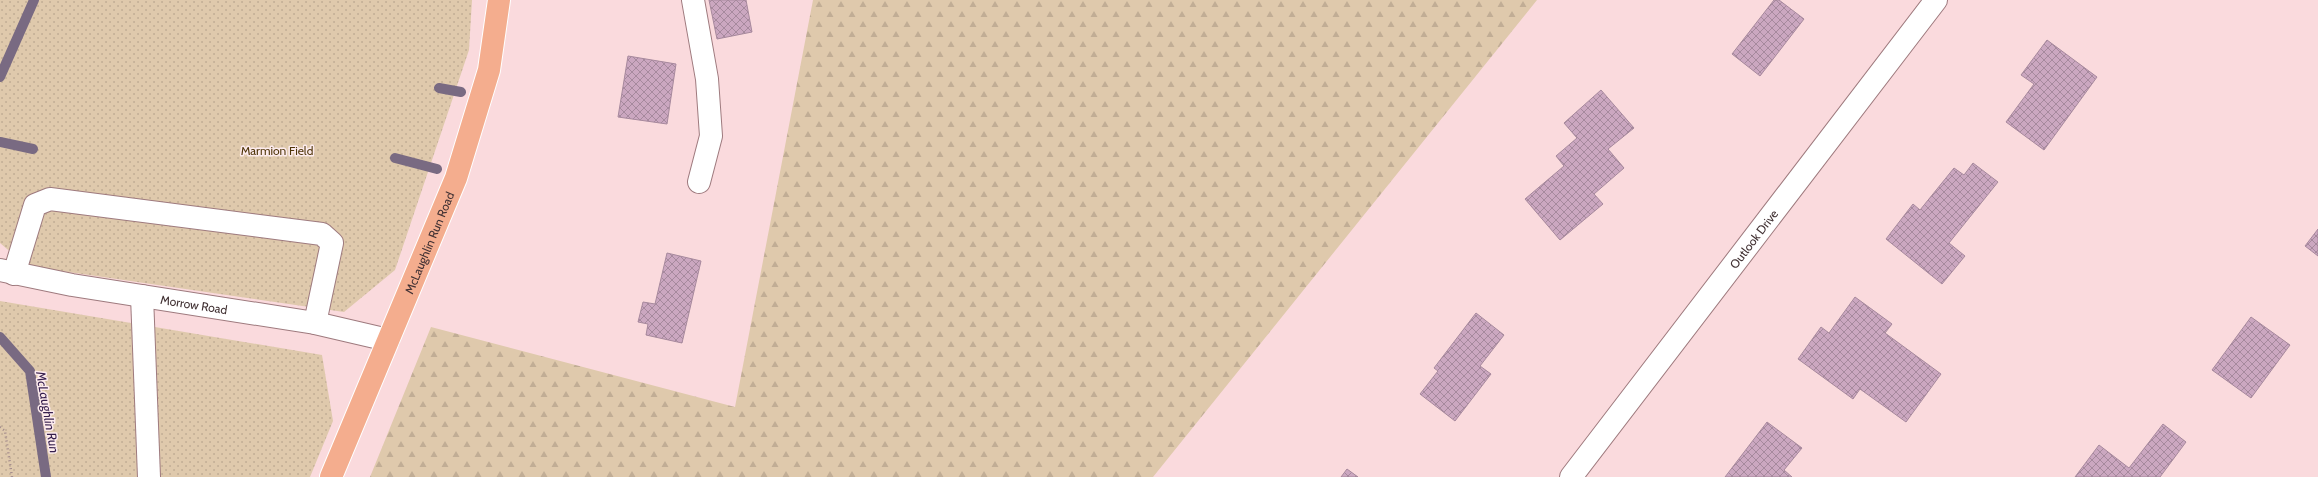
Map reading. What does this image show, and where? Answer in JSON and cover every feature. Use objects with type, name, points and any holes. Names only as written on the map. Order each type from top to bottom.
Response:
[{"type":"main road","name":"McLaughlin Run Road","points":[[331,477],[448,199],[472,132],[489,70],[499,0]]},
{"type":"street","points":[[693,0],[707,79],[710,136],[699,182]]},
{"type":"street","name":"Outlook Drive","points":[[1570,477],[1936,0]]},
{"type":"street","points":[[7,272],[35,205],[50,199],[322,234],[332,243],[315,323]]},
{"type":"street","name":"Morrow Road","points":[[7,272],[142,296],[315,323],[388,340]]},
{"type":"street","points":[[142,296],[148,477]]},
{"type":"path","points":[[0,427],[5,431],[12,477]]},
{"type":"green space","name":"Marmion Field","points":[[0,0],[472,0],[469,50],[395,270],[344,312],[27,266],[0,243]]},
{"type":"green space","points":[[813,0],[1537,0],[1153,477],[370,477],[431,327],[735,407]]},
{"type":"green space","points":[[0,301],[322,355],[333,421],[310,477],[0,477]]},
{"type":"building","points":[[709,0],[746,0],[752,32],[717,39]]},
{"type":"building","points":[[1774,0],[1779,0],[1804,19],[1760,76],[1732,54]]},
{"type":"building","points":[[2047,40],[2097,77],[2044,150],[2006,122],[2034,84],[2021,75]]},
{"type":"building","points":[[628,56],[676,64],[667,124],[618,117]]},
{"type":"building","points":[[1601,90],[1634,128],[1608,149],[1624,168],[1594,194],[1603,204],[1560,240],[1525,199],[1564,166],[1556,156],[1577,138],[1564,123]]},
{"type":"building","points":[[1973,163],[1998,182],[1949,243],[1965,256],[1942,284],[1886,239],[1913,204],[1920,210],[1954,168],[1964,175]]},
{"type":"building","points":[[2318,229],[2318,256],[2305,246]]},
{"type":"building","points":[[667,253],[701,261],[682,343],[646,335],[648,324],[638,322],[643,302],[655,304]]},
{"type":"building","points":[[1855,297],[1892,324],[1885,333],[1941,374],[1906,422],[1860,389],[1853,399],[1798,359],[1821,327],[1829,333]]},
{"type":"building","points":[[1476,313],[1504,335],[1480,366],[1491,374],[1455,421],[1420,394],[1438,371],[1434,368]]},
{"type":"building","points":[[2251,317],[2290,345],[2251,398],[2212,370]]},
{"type":"building","points":[[1767,422],[1802,448],[1784,470],[1792,477],[1725,477]]},
{"type":"building","points":[[2163,424],[2186,442],[2160,477],[2075,477],[2099,445],[2129,468]]},
{"type":"building","points":[[1347,469],[1358,477],[1341,477]]},
{"type":"waterway","name":"McLaughlin Run","points":[[0,77],[34,0]]},
{"type":"waterway","points":[[439,88],[461,92]]},
{"type":"waterway","points":[[0,142],[33,149]]},
{"type":"waterway","points":[[395,158],[437,169]]},
{"type":"waterway","name":"McLaughlin Run","points":[[0,337],[30,371],[46,477]]}]
